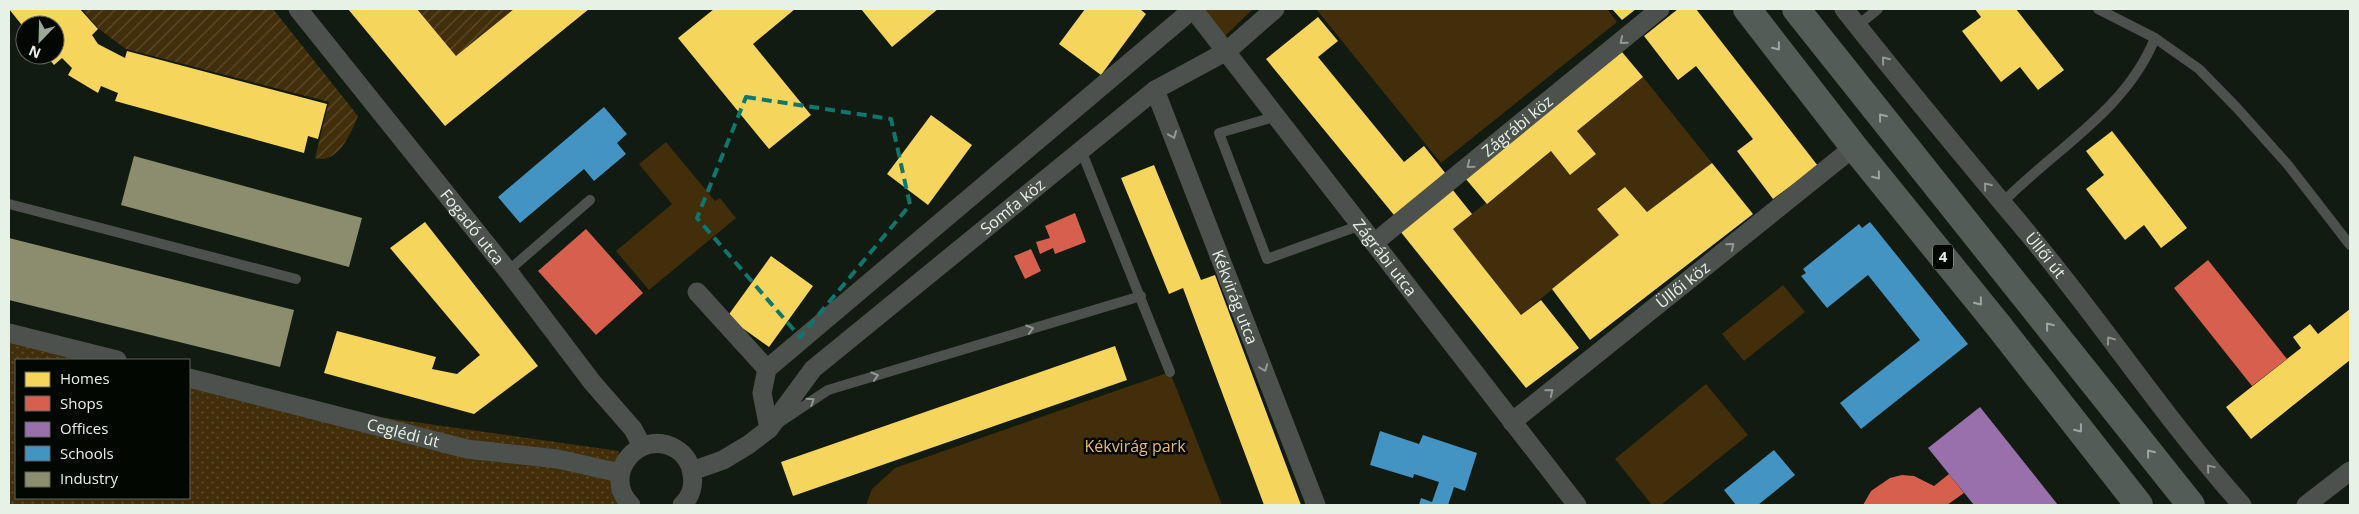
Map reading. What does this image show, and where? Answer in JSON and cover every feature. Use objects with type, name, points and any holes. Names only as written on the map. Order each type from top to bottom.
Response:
[{"type":"main road","name":"4","points":[[1747,9],[1854,147],[1998,325],[2139,505]]},
{"type":"main road","name":"4","points":[[1796,9],[2191,505]]},
{"type":"street","name":"Fogadó utca","points":[[298,9],[508,271],[592,382],[633,429],[642,446]]},
{"type":"street","name":"Somfa köz","points":[[766,369],[1193,9]]},
{"type":"street","name":"Zágrábi utca","points":[[1193,9],[1577,505]]},
{"type":"street","name":"Somfa köz","points":[[692,471],[723,460],[748,445],[769,429],[813,369],[1156,90],[1227,51],[1276,9]]},
{"type":"street","name":"Zágrábi köz","points":[[1374,243],[1660,9]]},
{"type":"street","name":"Üllői út","points":[[1844,9],[2001,204],[2031,237],[2184,437],[2242,505]]},
{"type":"street","name":"Kékvirág utca","points":[[1156,90],[1316,505]]},
{"type":"street","name":"Üllői köz","points":[[1512,422],[1854,147]]},
{"type":"street","points":[[697,292],[766,369],[762,393],[769,429]]},
{"type":"street","points":[[9,333],[113,359]]},
{"type":"street","name":"Ceglédi út","points":[[190,378],[467,449],[558,458],[620,473]]},
{"type":"street","points":[[631,505],[623,494],[620,484],[620,473],[623,463],[629,454],[642,446],[660,443],[671,446],[680,452],[692,471],[690,493],[682,505]]},
{"type":"street","points":[[2306,505],[2350,472]]},
{"type":"lane","points":[[1857,26],[1878,9]]},
{"type":"lane","points":[[2098,9],[2155,38],[2199,69],[2288,165],[2350,245]]},
{"type":"lane","points":[[2001,204],[2104,112],[2141,66],[2155,38]]},
{"type":"lane","points":[[1277,116],[1219,132],[1267,260],[1360,225]]},
{"type":"lane","points":[[1081,150],[1170,372]]},
{"type":"lane","points":[[508,271],[590,200]]},
{"type":"lane","points":[[9,204],[296,279]]},
{"type":"lane","points":[[769,429],[828,390],[1141,296]]},
{"type":"highlighted area","points":[[746,97],[891,119],[910,205],[800,337],[697,218]]},
{"type":"green space","points":[[82,9],[273,9],[358,116],[352,131],[337,152],[323,159],[315,158],[329,102],[126,49],[99,29]]},
{"type":"green space","points":[[417,9],[514,9],[456,56]]},
{"type":"green space","points":[[1202,9],[1253,9],[1224,37]]},
{"type":"green space","points":[[1316,9],[1607,9],[1617,22],[1441,163]]},
{"type":"green space","points":[[1643,77],[1712,163],[1647,212],[1625,187],[1597,208],[1619,235],[1521,315],[1453,229],[1551,151],[1570,175],[1596,154],[1577,131]]},
{"type":"green space","points":[[666,142],[715,201],[720,198],[736,218],[649,290],[616,251],[672,204],[639,164]]},
{"type":"green space","points":[[1783,285],[1805,312],[1744,361],[1722,334]]},
{"type":"green space","points":[[9,333],[113,359],[15,359],[15,499],[190,499],[190,378],[293,405],[619,451],[618,505],[9,505]]},
{"type":"green space","name":"Kékvirág park","points":[[1170,372],[1222,505],[866,505],[872,489],[895,468]]},
{"type":"green space","points":[[1706,384],[1748,435],[1661,505],[1652,505],[1615,459]]},
{"type":"building: Homes","points":[[9,9],[80,9],[98,29],[92,35],[98,44],[125,58],[127,51],[327,104],[318,139],[308,136],[304,153],[115,101],[118,93],[101,86],[98,93],[68,75],[72,68],[65,61],[65,15],[15,16]]},
{"type":"building: Homes","points":[[348,9],[417,9],[456,56],[514,9],[589,9],[445,126]]},
{"type":"building: Homes","points":[[714,9],[795,9],[753,44],[811,115],[769,149],[678,38]]},
{"type":"building: Homes","points":[[861,9],[938,9],[892,47]]},
{"type":"building: Homes","points":[[1085,9],[1140,9],[1146,14],[1101,75],[1059,44]]},
{"type":"building: Homes","points":[[1612,9],[1636,9],[1622,20]]},
{"type":"building: Homes","points":[[1678,9],[1696,9],[1818,166],[1773,199],[1737,151],[1753,139],[1696,66],[1678,80],[1644,36]]},
{"type":"building: Homes","points":[[1975,9],[2016,9],[2064,70],[2038,90],[2020,67],[2001,82],[1962,31],[1981,17]]},
{"type":"building: Homes","points":[[1318,17],[1338,41],[1318,57],[1404,162],[1424,146],[1446,174],[1394,215],[1266,59]]},
{"type":"building: Homes","points":[[1622,52],[1643,77],[1577,131],[1596,154],[1570,175],[1551,151],[1487,204],[1465,178]]},
{"type":"building: Homes","points":[[931,115],[972,145],[928,205],[887,174]]},
{"type":"building: Homes","points":[[2112,131],[2187,228],[2161,248],[2144,225],[2125,240],[2086,189],[2104,175],[2086,151]]},
{"type":"building: Homes","points":[[1712,163],[1753,214],[1590,340],[1552,289],[1619,235],[1597,209],[1625,187],[1647,212]]},
{"type":"building: Homes","points":[[1154,165],[1201,280],[1215,275],[1301,505],[1264,505],[1183,288],[1169,294],[1121,178]]},
{"type":"building: Homes","points":[[1452,189],[1472,214],[1453,229],[1521,315],[1541,300],[1579,348],[1526,388],[1400,231]]},
{"type":"building: Homes","points":[[425,222],[538,366],[474,414],[324,373],[337,331],[436,357],[432,369],[457,374],[480,355],[390,248]]},
{"type":"building: Homes","points":[[771,256],[813,286],[769,347],[727,317]]},
{"type":"building: Homes","points":[[2350,309],[2350,360],[2251,439],[2226,407],[2301,348],[2293,337],[2310,324],[2318,334]]},
{"type":"building: Homes","points":[[1115,346],[1127,380],[793,496],[781,462]]},
{"type":"building: Shops","points":[[1075,213],[1086,242],[1055,254],[1053,248],[1040,254],[1036,242],[1050,238],[1045,226]]},
{"type":"building: Shops","points":[[586,229],[643,293],[596,335],[538,271]]},
{"type":"building: Shops","points":[[1031,249],[1041,271],[1025,279],[1014,256]]},
{"type":"building: Shops","points":[[2208,260],[2287,359],[2252,386],[2174,288]]},
{"type":"building: Shops","points":[[1949,474],[1964,493],[1947,505],[1863,505],[1871,491],[1890,478],[1902,475],[1914,476],[1934,486]]},
{"type":"building: Offices","points":[[1980,407],[2058,505],[1974,505],[1928,448]]},
{"type":"building: Schools","points":[[604,107],[627,134],[617,143],[626,154],[594,181],[584,169],[520,223],[498,197]]},
{"type":"building: Schools","points":[[1870,222],[1968,344],[1861,429],[1840,403],[1920,340],[1868,275],[1827,308],[1801,276],[1806,273],[1803,269],[1859,224],[1862,228]]},
{"type":"building: Schools","points":[[1380,431],[1419,444],[1423,435],[1477,453],[1465,491],[1454,487],[1448,505],[1419,505],[1421,498],[1432,502],[1439,482],[1414,474],[1413,478],[1370,465]]},
{"type":"building: Schools","points":[[1774,450],[1795,475],[1758,505],[1736,505],[1724,490]]},
{"type":"building: Industry","points":[[134,156],[362,218],[349,267],[121,205]]},
{"type":"building: Industry","points":[[9,238],[294,310],[280,367],[9,300]]}]
